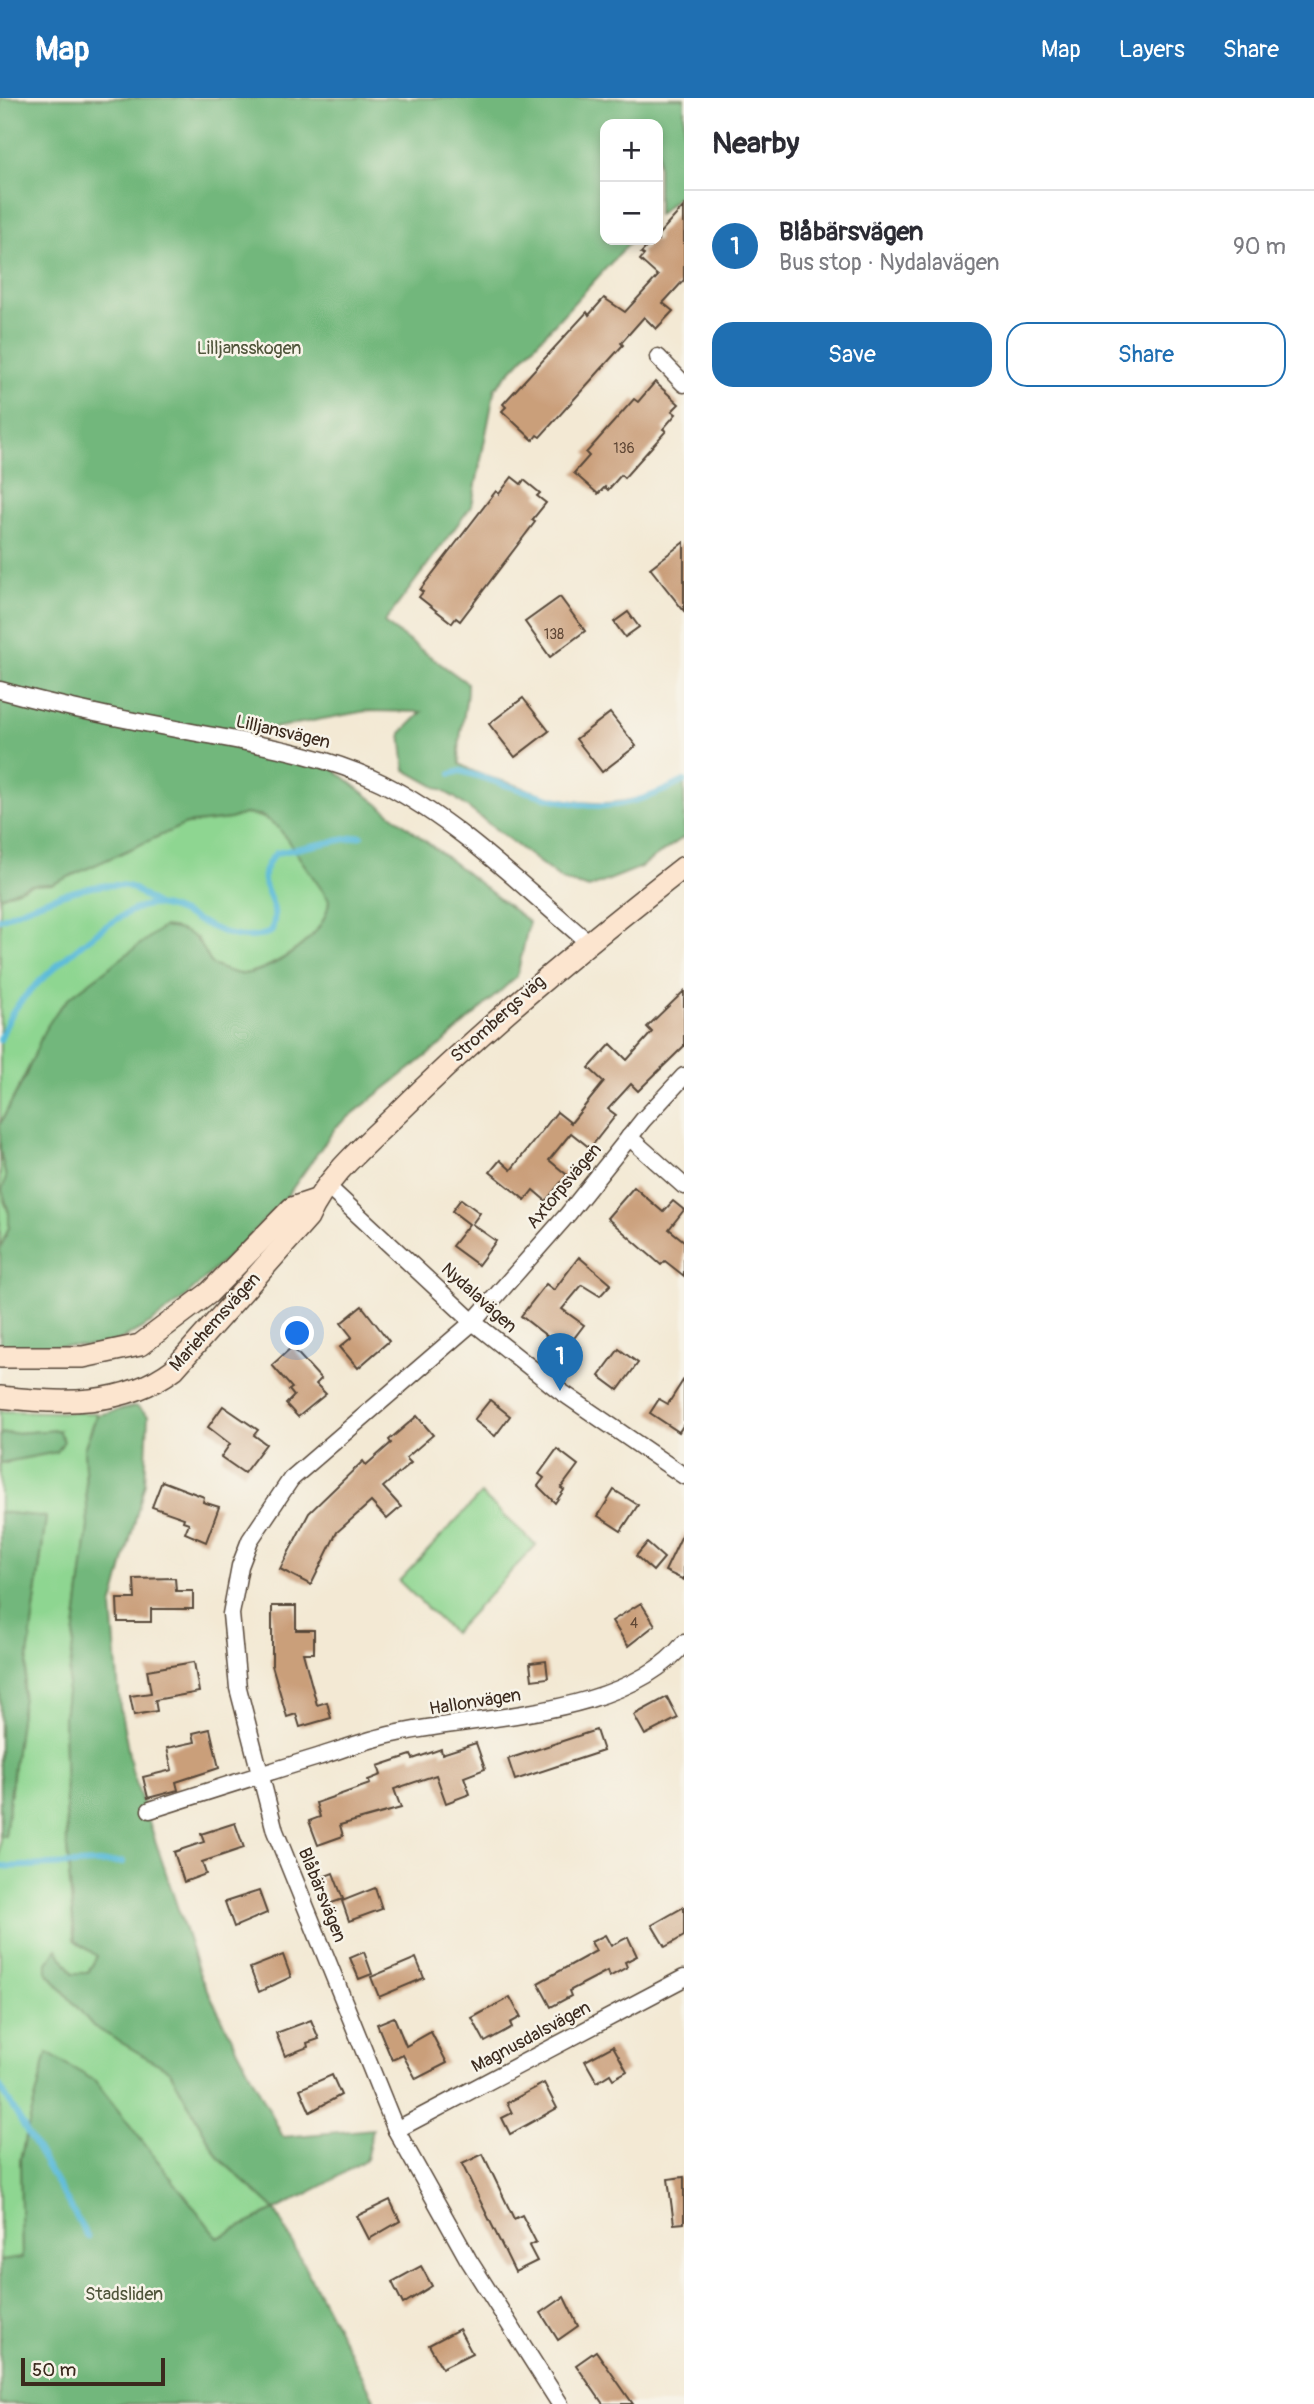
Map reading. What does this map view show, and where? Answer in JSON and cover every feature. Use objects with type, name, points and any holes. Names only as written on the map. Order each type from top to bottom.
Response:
[{"type":"street","points":[[658,358],[684,384]]},
{"type":"street","name":"Lilljansvägen","points":[[0,690],[58,705],[317,757],[383,784],[470,841],[588,942]]},
{"type":"street","name":"Strombergs väg","points":[[321,1193],[460,1052],[588,942],[684,867]]},
{"type":"street","name":"Axtorpsvägen","points":[[473,1322],[684,1076]]},
{"type":"street","points":[[629,1137],[684,1186]]},
{"type":"street","name":"Nydalavägen","points":[[321,1193],[473,1322],[560,1391],[684,1476]]},
{"type":"street","name":"Mariehemsvägen","points":[[0,1357],[83,1357],[140,1345],[209,1293],[292,1208],[321,1193]]},
{"type":"street","name":"Mariehemsvägen","points":[[0,1397],[99,1400],[120,1396],[156,1382],[174,1369],[229,1309],[308,1218],[321,1193]]},
{"type":"street","name":"Blåbärsvägen","points":[[473,1322],[291,1479],[250,1540],[240,1566],[231,1614],[233,1653],[237,1688],[275,1831],[396,2130],[468,2259],[560,2404]]},
{"type":"street","name":"Hallonvägen","points":[[150,1810],[394,1734],[536,1712],[578,1702],[631,1681],[659,1665],[684,1643]]},
{"type":"street","name":"Magnusdalsvägen","points":[[396,2130],[684,1978]]},
{"type":"green space","name":"Lilljansskogen","points":[[0,98],[684,98],[684,191],[663,210],[663,119],[600,119],[600,245],[627,245],[495,388],[472,505],[384,623],[467,683],[460,764],[482,775],[543,794],[584,802],[623,801],[642,797],[684,781],[684,837],[639,868],[589,888],[562,880],[454,797],[405,770],[401,733],[422,712],[366,711],[225,737],[318,757],[529,922],[517,976],[443,1043],[336,1127],[287,1196],[248,1238],[182,1300],[151,1323],[120,1340],[97,1346],[0,1346],[0,1249],[9,1227],[9,1213],[2,1190],[6,1178],[0,1150],[0,1124],[25,1077],[44,1031],[70,997],[163,927],[189,933],[212,965],[244,974],[271,965],[298,948],[320,926],[329,900],[278,827],[260,815],[244,814],[230,819],[186,824],[53,884],[30,885],[0,897]]},
{"type":"green space","points":[[244,814],[274,824],[307,863],[329,902],[321,926],[283,958],[243,974],[212,965],[197,938],[97,977],[70,997],[57,1011],[0,1124],[0,897],[30,885],[53,883],[186,824],[230,819]]},
{"type":"green space","points":[[0,1150],[6,1178],[4,1201],[9,1213],[9,1227],[0,1249]]},
{"type":"green space","points":[[136,1406],[148,1416],[145,1483],[112,1607],[120,1707],[132,1771],[201,1978],[283,2137],[373,2129],[366,2159],[326,2184],[275,2210],[218,2157],[170,2071],[93,2026],[47,1972],[47,1963],[57,1949],[73,1973],[88,1973],[97,1956],[75,1940],[67,1847],[64,1717],[88,1526],[84,1449],[97,1415]]},
{"type":"green space","points":[[0,1411],[97,1413],[84,1449],[88,1526],[64,1717],[67,1847],[74,1940],[97,1956],[88,1973],[73,1973],[57,1950],[47,1972],[93,2026],[170,2071],[218,2157],[275,2210],[218,2238],[95,2081],[47,2054],[20,2159],[22,2259],[0,2261],[0,1836],[5,1835],[46,1518],[0,1512],[0,1463],[7,1463],[58,1430],[0,1434]]},
{"type":"green space","points":[[58,1430],[64,1441],[57,1452],[0,1463],[0,1434]]},
{"type":"green space","points":[[481,1494],[536,1545],[453,1633],[399,1581]]},
{"type":"green space","points":[[0,1512],[46,1517],[5,1836],[0,1836]]},
{"type":"green space","name":"Stadsliden","points":[[47,2053],[95,2081],[218,2238],[275,2210],[377,2404],[0,2404],[0,2261],[22,2258],[20,2159]]},
{"type":"building","points":[[684,206],[684,280],[663,303],[673,311],[656,329],[644,317],[621,343],[623,345],[540,437],[537,435],[533,440],[502,411],[506,407],[503,404],[587,312],[589,315],[604,298],[625,312],[658,276],[640,260],[644,255],[641,253],[648,245],[663,245],[663,229]]},
{"type":"building","points":[[655,382],[679,404],[672,411],[676,414],[663,429],[666,431],[624,478],[621,475],[608,490],[605,487],[598,494],[574,473],[589,456],[586,453],[634,399],[638,402]]},
{"type":"building","points":[[512,477],[521,484],[524,480],[540,493],[537,496],[546,503],[532,520],[535,522],[460,621],[456,618],[452,623],[419,597],[423,592],[420,590],[496,491],[499,494]]},
{"type":"building","points":[[684,542],[684,611],[650,568]]},
{"type":"building","points":[[560,597],[585,631],[550,657],[525,622]]},
{"type":"building","points":[[628,612],[639,627],[625,637],[614,622]]},
{"type":"building","points":[[523,698],[549,731],[515,757],[489,724]]},
{"type":"building","points":[[610,713],[636,746],[602,772],[576,739]]},
{"type":"building","points":[[684,991],[684,1046],[638,1091],[631,1084],[608,1109],[616,1115],[590,1148],[571,1133],[549,1160],[567,1175],[546,1201],[533,1190],[525,1200],[490,1172],[500,1160],[511,1170],[557,1112],[571,1123],[604,1082],[589,1068],[611,1044],[627,1060],[652,1032],[647,1027]]},
{"type":"building","points":[[634,1187],[663,1212],[673,1201],[684,1210],[669,1229],[684,1241],[684,1276],[665,1261],[661,1265],[607,1218]]},
{"type":"building","points":[[461,1199],[480,1213],[472,1224],[496,1241],[478,1265],[452,1246],[469,1224],[452,1211]]},
{"type":"building","points":[[579,1257],[611,1284],[600,1296],[582,1285],[562,1309],[584,1325],[565,1350],[521,1316],[546,1284],[554,1290]]},
{"type":"building","points":[[362,1306],[389,1341],[358,1368],[340,1347],[352,1337],[341,1323]]},
{"type":"building","points":[[292,1347],[321,1379],[316,1384],[326,1394],[298,1417],[286,1404],[294,1396],[289,1390],[292,1388],[272,1365]]},
{"type":"building","points":[[619,1349],[638,1363],[618,1390],[599,1376]]},
{"type":"building","points":[[684,1379],[684,1424],[679,1432],[650,1413],[659,1399],[668,1404]]},
{"type":"building","points":[[490,1400],[510,1416],[495,1436],[474,1420]]},
{"type":"building","points":[[223,1406],[258,1430],[254,1435],[266,1444],[244,1473],[221,1457],[230,1444],[208,1427]]},
{"type":"building","points":[[417,1416],[433,1435],[406,1458],[411,1463],[383,1487],[401,1507],[387,1519],[371,1502],[337,1532],[311,1585],[280,1569],[309,1513],[363,1461],[366,1465],[391,1443],[389,1440]]},
{"type":"building","points":[[557,1449],[578,1465],[561,1488],[564,1490],[555,1503],[538,1486],[544,1478],[539,1474]]},
{"type":"building","points":[[162,1481],[204,1497],[203,1502],[219,1507],[206,1542],[185,1533],[189,1523],[183,1521],[184,1518],[152,1507]]},
{"type":"building","points":[[614,1490],[638,1505],[621,1531],[598,1516]]},
{"type":"building","points":[[684,1531],[684,1580],[665,1571]]},
{"type":"building","points":[[647,1543],[664,1558],[653,1571],[636,1556]]},
{"type":"building","points":[[175,1578],[176,1591],[193,1591],[193,1609],[151,1609],[151,1622],[118,1622],[117,1599],[135,1599],[134,1579]]},
{"type":"building","points":[[641,1603],[655,1625],[628,1646],[612,1621]]},
{"type":"building","points":[[272,1606],[296,1606],[296,1630],[314,1630],[314,1653],[303,1653],[317,1705],[327,1702],[331,1718],[300,1727],[296,1714],[287,1717],[272,1665]]},
{"type":"building","points":[[546,1661],[548,1678],[532,1680],[530,1663]]},
{"type":"building","points":[[194,1662],[199,1692],[155,1700],[157,1711],[134,1715],[130,1696],[151,1693],[147,1670]]},
{"type":"building","points":[[667,1697],[678,1718],[645,1735],[634,1715]]},
{"type":"building","points":[[210,1729],[219,1768],[176,1782],[178,1790],[148,1798],[143,1777],[172,1770],[167,1748],[195,1742],[193,1733]]},
{"type":"building","points":[[596,1730],[603,1751],[515,1780],[508,1759]]},
{"type":"building","points":[[476,1743],[485,1769],[464,1777],[470,1794],[446,1803],[436,1775],[394,1789],[401,1808],[340,1825],[343,1836],[318,1845],[309,1821],[320,1817],[316,1803],[370,1784],[368,1780],[381,1775],[378,1766],[411,1755],[413,1759],[441,1749],[442,1754]]},
{"type":"building","points":[[235,1823],[244,1848],[202,1862],[206,1874],[184,1882],[174,1852],[204,1842],[201,1834]]},
{"type":"building","points":[[333,1873],[343,1899],[329,1904],[320,1878]]},
{"type":"building","points":[[375,1888],[382,1909],[349,1921],[342,1901]]},
{"type":"building","points":[[259,1891],[267,1913],[234,1927],[225,1902]]},
{"type":"building","points":[[684,1907],[684,1936],[665,1947],[652,1925]]},
{"type":"building","points":[[605,1935],[611,1946],[628,1937],[637,1956],[625,1962],[627,1967],[609,1977],[607,1971],[569,1991],[571,1996],[551,2007],[538,1983],[596,1951],[591,1942]]},
{"type":"building","points":[[364,1952],[372,1974],[359,1979],[350,1958]]},
{"type":"building","points":[[283,1955],[291,1977],[259,1992],[250,1968]]},
{"type":"building","points":[[416,1958],[424,1978],[379,1997],[371,1977]]},
{"type":"building","points":[[510,1997],[521,2017],[510,2023],[512,2027],[485,2042],[472,2018]]},
{"type":"building","points":[[394,2017],[406,2046],[431,2032],[447,2063],[416,2079],[403,2055],[392,2060],[377,2024]]},
{"type":"building","points":[[311,2020],[319,2039],[307,2043],[308,2047],[285,2056],[276,2033]]},
{"type":"building","points":[[613,2046],[627,2071],[613,2079],[610,2074],[597,2082],[585,2061]]},
{"type":"building","points":[[332,2075],[341,2095],[310,2112],[300,2089]]},
{"type":"building","points":[[544,2083],[557,2108],[510,2134],[502,2118],[512,2113],[507,2103]]},
{"type":"building","points":[[483,2154],[514,2219],[522,2215],[536,2242],[529,2246],[537,2261],[515,2272],[462,2164]]},
{"type":"building","points":[[684,2177],[684,2223],[674,2224],[668,2179]]},
{"type":"building","points":[[390,2200],[400,2221],[369,2239],[357,2216]]},
{"type":"building","points":[[421,2266],[432,2286],[403,2304],[392,2282]]},
{"type":"building","points":[[564,2297],[578,2326],[558,2340],[541,2313]]},
{"type":"building","points":[[459,2329],[472,2353],[442,2368],[429,2345]]},
{"type":"building","points":[[596,2351],[633,2404],[603,2404],[576,2365]]},
{"type":"waterway","points":[[451,774],[461,771],[550,798],[602,806],[644,798],[684,781]]},
{"type":"waterway","points":[[0,1040],[14,1011],[31,990],[64,959],[104,927],[124,915],[142,907],[156,905],[240,937],[255,937],[271,932],[274,909],[264,883],[264,875],[267,865],[276,853],[361,836]]},
{"type":"waterway","points":[[0,919],[45,900],[79,890],[112,885],[127,886],[155,904]]},
{"type":"waterway","points":[[0,1867],[123,1862]]},
{"type":"waterway","points":[[0,2086],[88,2237]]},
{"type":"place","name":"Blåbärsvägen","points":[[560,1391]]}]
